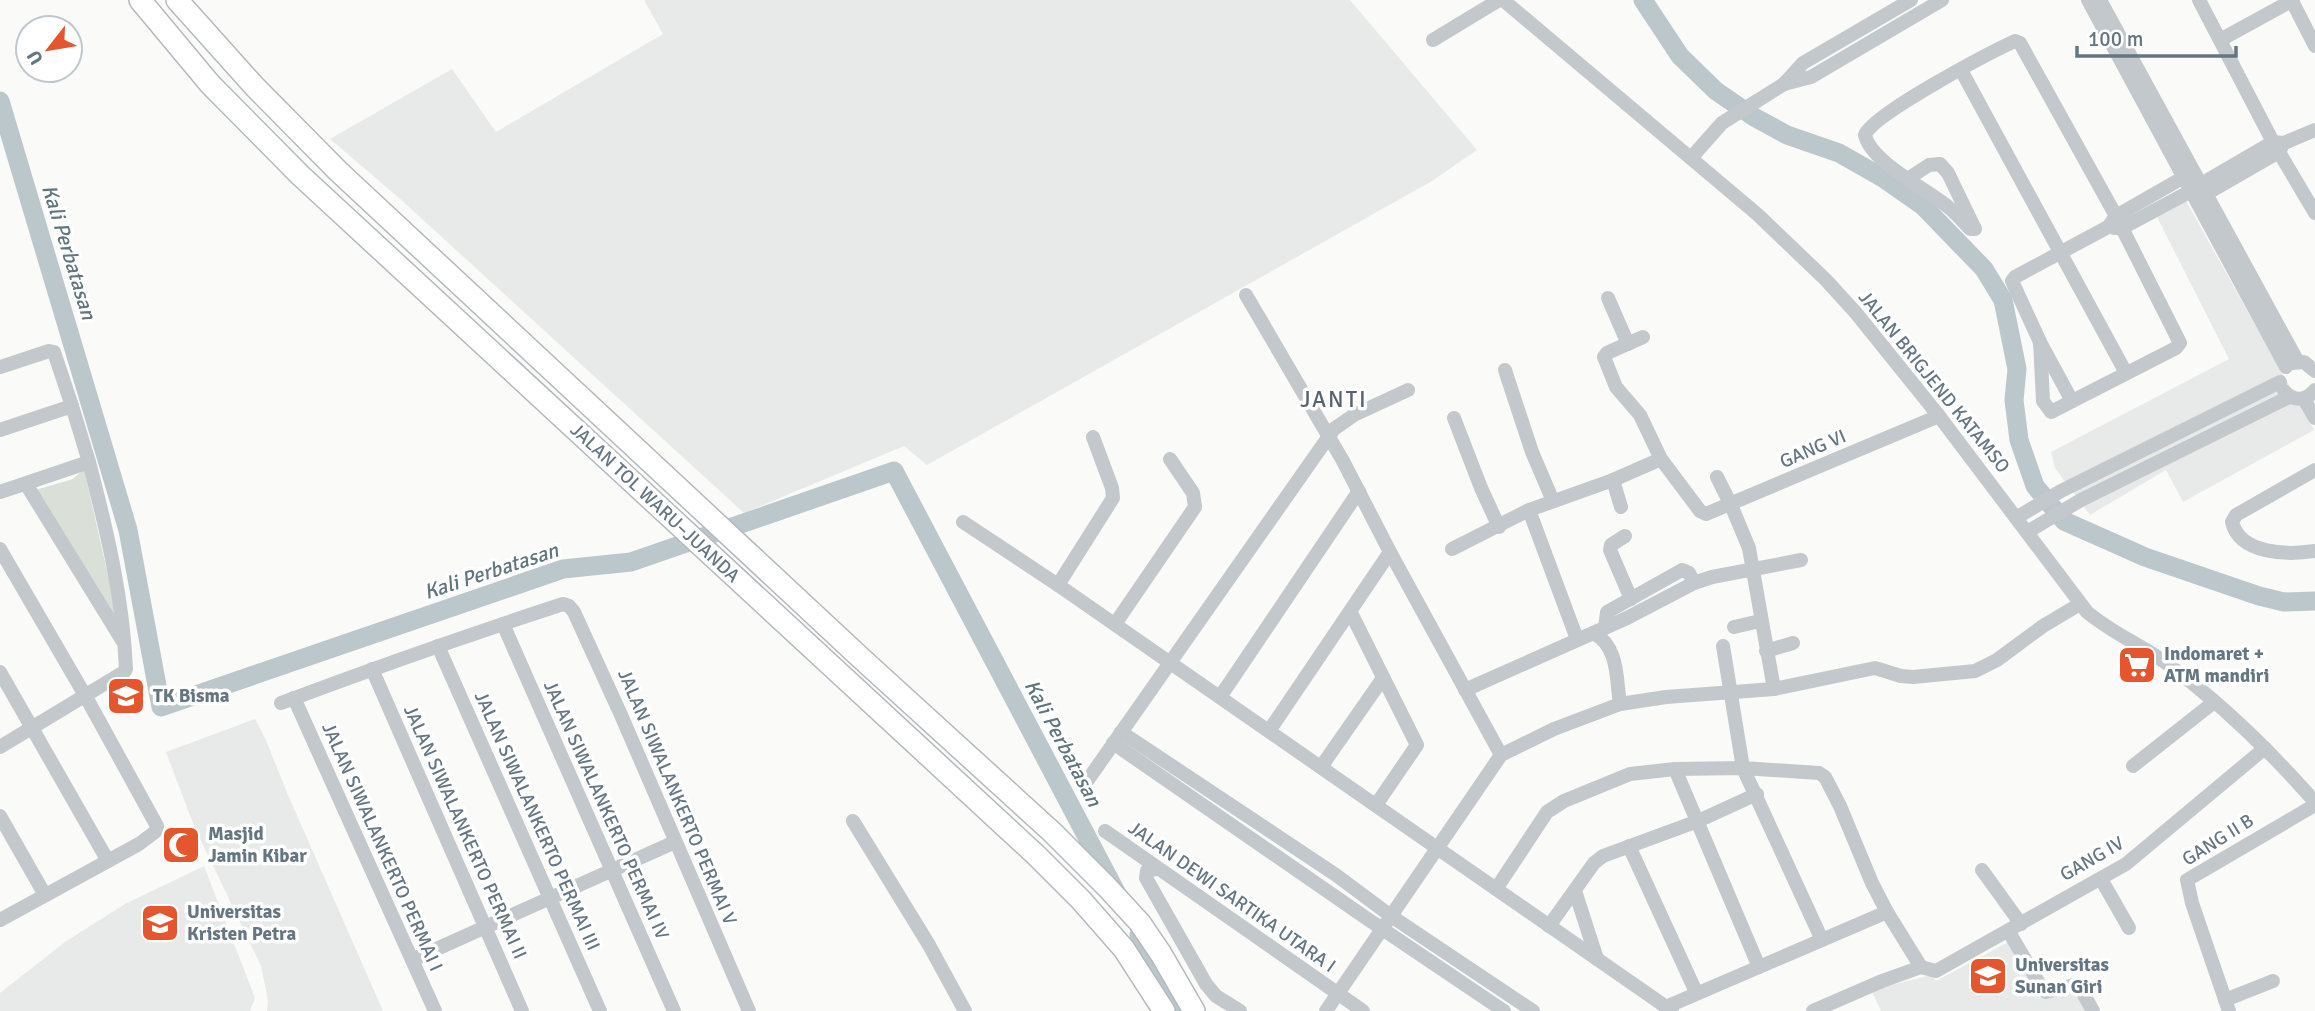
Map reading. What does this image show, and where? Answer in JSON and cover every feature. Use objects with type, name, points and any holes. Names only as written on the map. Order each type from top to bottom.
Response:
[{"type":"highway","name":"JALAN TOL WARU–JUANDA","points":[[140,0],[210,84],[256,131],[1036,855],[1124,949],[1164,1011]]},
{"type":"highway","name":"JALAN TOL WARU–JUANDA","points":[[177,0],[255,87],[338,171],[1052,832],[1140,923],[1194,1011]]},
{"type":"street","points":[[1433,40],[1501,0]]},
{"type":"street","name":"JALAN BRIGJEND KATAMSO","points":[[1501,0],[1757,214],[1826,280],[1939,416],[2080,604],[2101,624],[2160,659],[2214,702],[2265,748],[2315,804]]},
{"type":"street","points":[[1691,158],[1723,123],[1784,84],[1803,63],[1911,0]]},
{"type":"street","points":[[1784,84],[1811,77],[1942,0]]},
{"type":"street","points":[[2088,0],[2184,177],[2199,189]]},
{"type":"street","points":[[2100,0],[2292,364]]},
{"type":"street","points":[[2199,0],[2315,213]]},
{"type":"street","points":[[2220,40],[2293,0],[2315,46]]},
{"type":"street","points":[[1909,178],[1934,163],[1942,165],[1975,229],[1970,229],[1946,205],[1909,178],[1874,152],[1865,138],[1867,129],[1892,109],[1961,70],[2014,41],[2020,43],[2180,343],[2176,348],[2051,412],[2045,406],[2040,342]]},
{"type":"street","points":[[1961,70],[2126,373]]},
{"type":"street","points":[[2072,401],[2040,342],[2012,281],[2015,277],[2115,224],[2199,189],[2315,130]]},
{"type":"street","points":[[2115,224],[2184,177]]},
{"type":"street","points":[[1246,295],[1359,491],[1501,755]]},
{"type":"street","points":[[1608,298],[1628,344]]},
{"type":"street","points":[[1452,549],[1529,510],[1613,480],[1661,459],[1640,415],[1622,395],[1606,365],[1605,354],[1643,337]]},
{"type":"street","points":[[0,367],[49,351],[57,356],[89,462],[109,541],[121,606],[126,671],[0,747]]},
{"type":"street","points":[[2292,364],[2309,365],[2315,371]]},
{"type":"street","points":[[2017,518],[2067,488],[2280,382],[2292,364]]},
{"type":"street","points":[[1505,370],[1532,452],[1553,501]]},
{"type":"street","points":[[2280,382],[2289,397]]},
{"type":"street","points":[[1085,784],[1328,436],[1354,415],[1408,390]]},
{"type":"street","points":[[2027,532],[2117,482],[2289,397],[2312,393],[2315,418]]},
{"type":"street","points":[[0,430],[72,407]]},
{"type":"street","name":"GANG VI","points":[[1661,459],[1703,513],[1709,514],[1939,416]]},
{"type":"street","points":[[1454,418],[1499,527]]},
{"type":"street","points":[[1058,585],[1113,498],[1112,488],[1093,437]]},
{"type":"street","points":[[1115,624],[1195,507],[1193,493],[1170,459]]},
{"type":"street","points":[[0,492],[89,462]]},
{"type":"street","points":[[2109,467],[2117,482]]},
{"type":"street","points":[[2315,470],[2236,515],[2232,522],[2239,536],[2257,547],[2275,553],[2315,551]]},
{"type":"street","points":[[1717,477],[1749,548],[1774,689]]},
{"type":"street","points":[[1613,480],[1621,507]]},
{"type":"street","points":[[26,484],[125,644]]},
{"type":"street","points":[[2067,488],[2075,504]]},
{"type":"street","points":[[1220,697],[1359,491]]},
{"type":"street","points":[[1529,510],[1577,639]]},
{"type":"street","points":[[963,522],[1115,624],[1669,1009],[1696,992],[1886,912]]},
{"type":"street","points":[[1625,536],[1611,545],[1609,550],[1631,599]]},
{"type":"street","points":[[0,549],[157,826],[150,836],[0,920]]},
{"type":"street","points":[[1269,731],[1390,552]]},
{"type":"street","points":[[1465,690],[1599,630],[1695,583],[1712,577],[1801,560]]},
{"type":"street","points":[[1620,704],[1610,647],[1599,630],[1608,612],[1682,570],[1689,573],[1695,583]]},
{"type":"street","name":"JALAN SIWALANKERTO PERMAI V","points":[[503,624],[563,604],[574,612],[748,1011]]},
{"type":"street","points":[[1326,1011],[1501,755],[1554,729],[1620,704],[1774,689],[1875,668],[1913,677],[1975,671],[1997,660],[2043,626],[2080,604]]},
{"type":"street","points":[[1351,612],[1417,744],[1376,806]]},
{"type":"street","points":[[1734,627],[1760,621]]},
{"type":"street","points":[[372,669],[503,624]]},
{"type":"street","name":"JALAN SIWALANKERTO PERMAI IV","points":[[503,624],[674,1011]]},
{"type":"street","points":[[1766,651],[1793,643]]},
{"type":"street","name":"JALAN SIWALANKERTO PERMAI III","points":[[438,646],[600,1011]]},
{"type":"street","points":[[1723,646],[1743,768],[1822,940]]},
{"type":"street","name":"JALAN SIWALANKERTO PERMAI I","points":[[372,669],[287,701],[435,1011]]},
{"type":"street","name":"JALAN SIWALANKERTO PERMAI II","points":[[372,669],[522,1011]]},
{"type":"street","points":[[0,672],[108,860]]},
{"type":"street","points":[[1321,767],[1383,678]]},
{"type":"street","points":[[2133,766],[2214,702]]},
{"type":"street","points":[[1117,737],[1323,888],[1504,1011]]},
{"type":"street","name":"GANG IV","points":[[1813,1011],[1921,967],[1936,971],[2015,928],[2057,901],[2101,879],[2150,846],[2265,748]]},
{"type":"street","points":[[1144,756],[1333,873],[1391,916],[1533,1011]]},
{"type":"street","points":[[1496,889],[1538,822],[1555,806],[1630,774],[1675,769],[1743,768],[1822,774],[1840,806],[1886,912],[1921,967]]},
{"type":"street","points":[[1675,769],[1759,967]]},
{"type":"street","points":[[1549,926],[1598,860],[1609,853],[1698,821],[1757,794]]},
{"type":"street","name":"GANG II B","points":[[2227,1005],[2187,880],[2315,804]]},
{"type":"street","points":[[0,816],[45,895]]},
{"type":"street","points":[[853,821],[929,945],[965,1011]]},
{"type":"street","name":"JALAN DEWI SARTIKA UTARA I","points":[[1105,831],[1363,1011]]},
{"type":"street","points":[[412,960],[675,842]]},
{"type":"street","points":[[1629,846],[1696,992]]},
{"type":"street","points":[[1157,869],[1147,871],[1146,878],[1206,984],[1216,996],[1240,1011]]},
{"type":"street","points":[[1982,870],[2015,928],[2043,990],[2046,992],[2078,984],[2094,1011]]},
{"type":"street","points":[[1323,888],[1333,873]]},
{"type":"street","points":[[2101,879],[2130,928]]},
{"type":"street","points":[[1575,891],[1597,959]]},
{"type":"street","points":[[2227,1005],[2273,981]]},
{"type":"shaded area","points":[[644,0],[1350,0],[1477,150],[1432,181],[927,465],[904,446],[744,513],[398,197],[330,139],[452,69],[496,132],[663,34]]},
{"type":"shaded area","points":[[2186,201],[2314,430],[2183,502],[2166,470],[2090,515],[2055,468],[2051,452],[2229,359],[2157,217]]},
{"type":"shaded area","points":[[84,469],[119,624],[32,491],[73,479]]},
{"type":"shaded area","points":[[255,719],[383,1011],[267,1011],[268,1000],[261,966],[194,826],[166,752]]},
{"type":"shaded area","name":"Universitas Kristen Petra","points":[[204,866],[255,998],[250,1011],[0,1011],[0,993],[65,942],[125,904]]},
{"type":"shaded area","name":"Universitas Sunan Giri","points":[[2010,941],[2043,997],[2077,986],[2087,1011],[1881,1011],[1871,990],[1931,975],[1936,981]]},
{"type":"waterway","points":[[1643,0],[1680,56],[1716,91],[1787,135],[1839,153],[1883,178],[1923,206],[1984,269],[2003,300],[2017,369],[2014,400],[2019,440],[2035,486],[2064,521],[2145,557],[2259,596],[2284,602],[2315,601]]},
{"type":"waterway","name":"Kali Perbatasan","points":[[0,101],[128,530],[161,707],[563,569],[631,562],[894,471],[1116,892]]},
{"type":"waterway","name":"Kali Perbatasan","points":[[1139,935],[1179,1011]]},
{"type":"place","name":"Indomaret + ATM mandiri","points":[[2137,665]]},
{"type":"place","name":"TK Bisma","points":[[126,696]]},
{"type":"place","name":"Masjid Jamin Kibar","points":[[181,845]]},
{"type":"place","name":"Universitas Kristen Petra","points":[[160,923]]},
{"type":"place","name":"Universitas Sunan Giri","points":[[1988,976]]},
{"type":"district","name":"JANTI","points":[[1334,399]]}]
